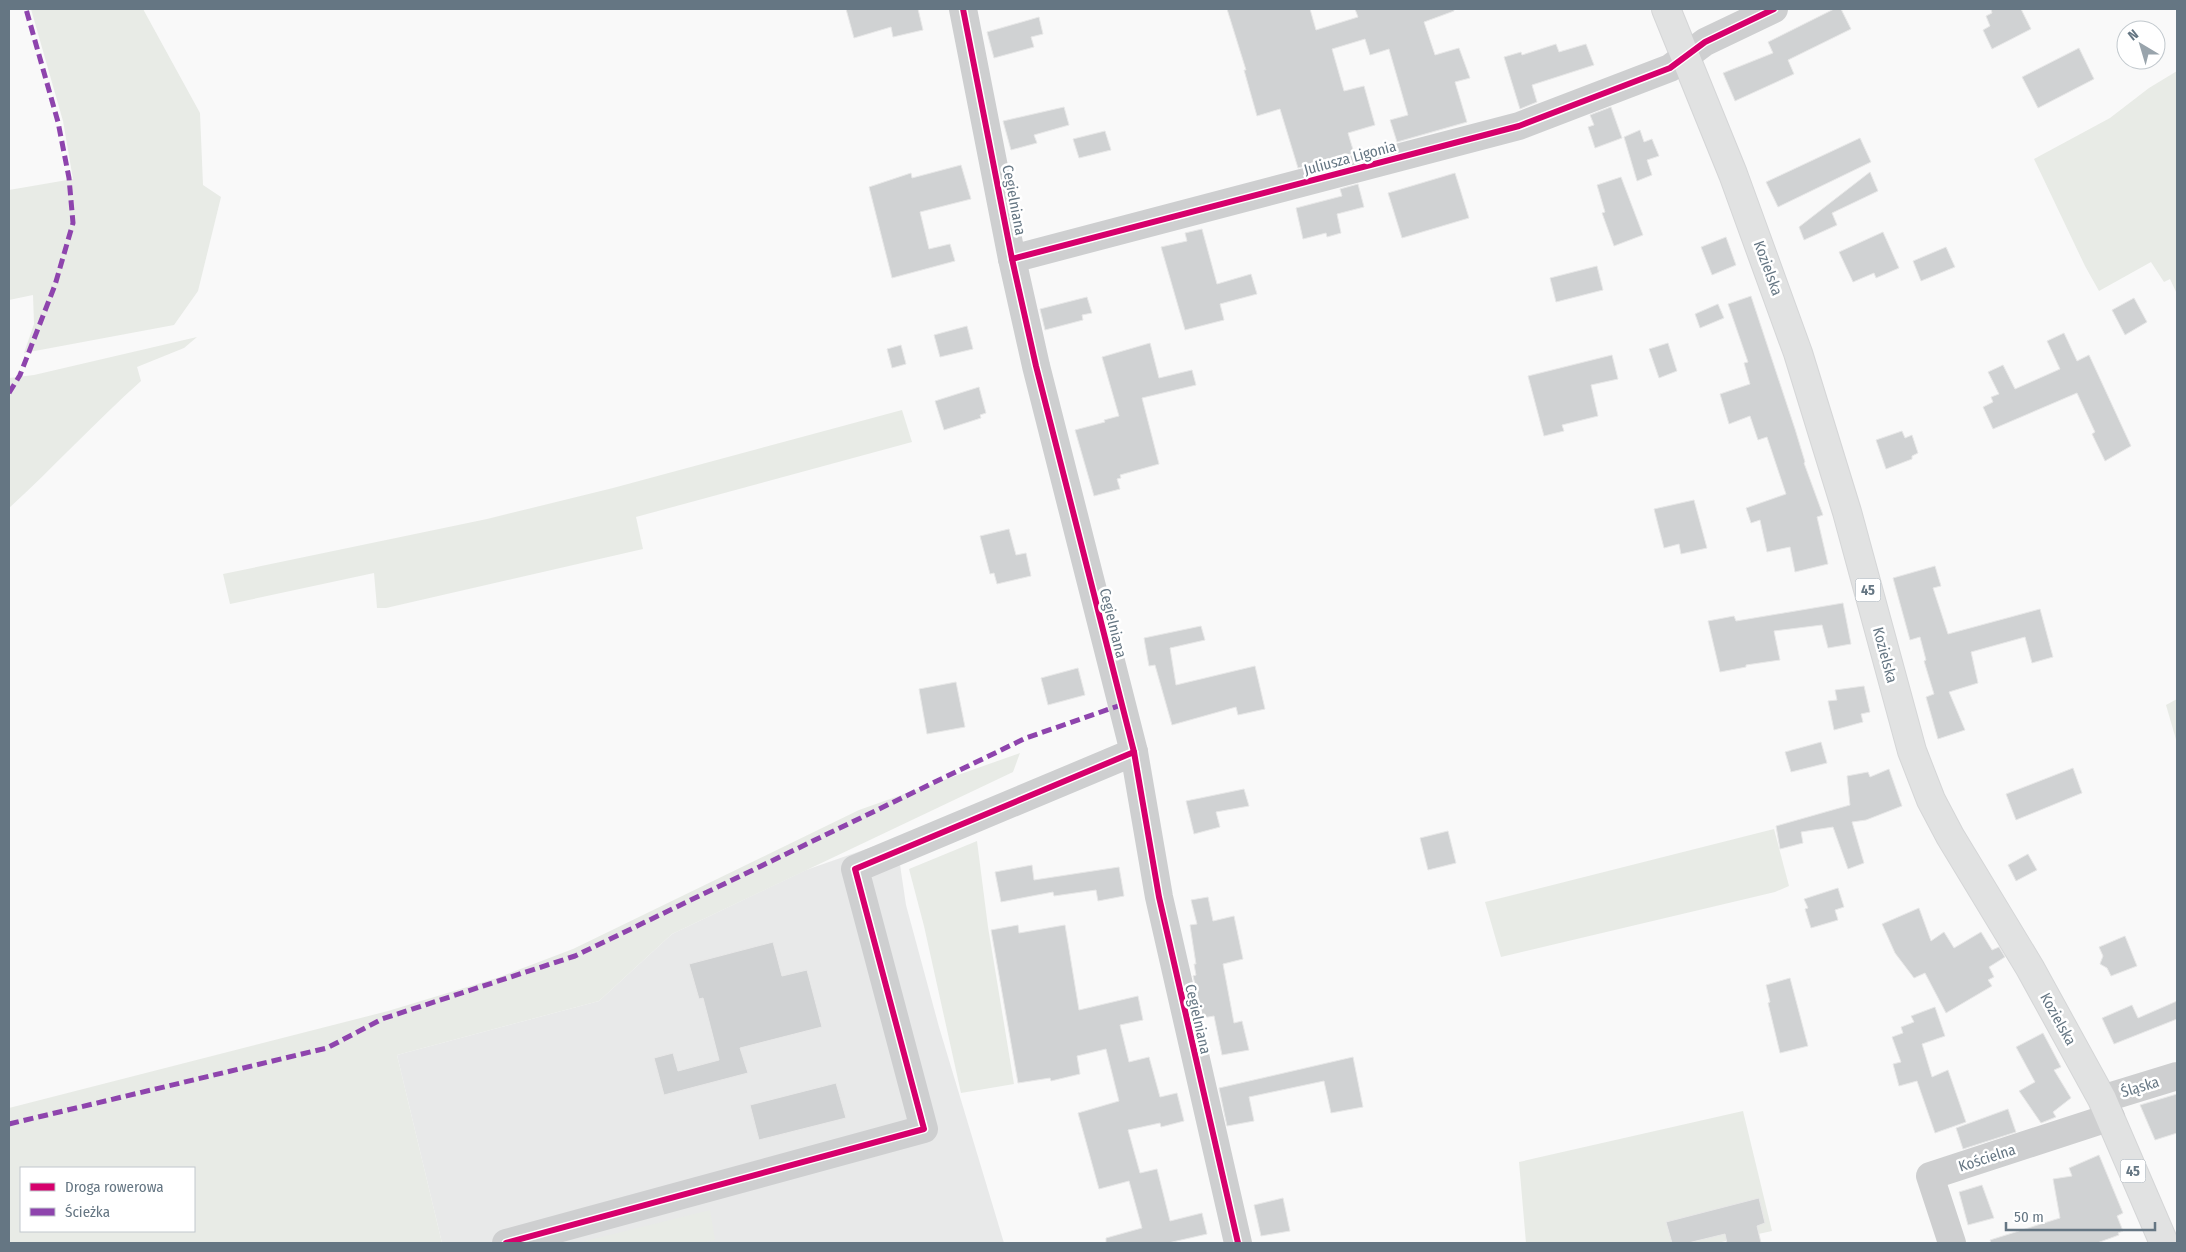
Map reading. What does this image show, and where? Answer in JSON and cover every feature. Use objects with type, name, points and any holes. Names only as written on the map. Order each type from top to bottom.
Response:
[{"type":"main road","name":"Kozielska","points":[[1666,9],[1733,174],[1798,353],[1847,512],[1912,751],[1931,800],[1946,830],[2030,968],[2107,1108],[2164,1243]]},
{"type":"street","name":"Cegielniana","points":[[963,9],[1012,259],[1036,366],[1134,752],[1159,896],[1238,1243]]},
{"type":"street","name":"Juliusza Ligonia","points":[[1012,259],[1519,126],[1670,68],[1705,42],[1774,9]]},
{"type":"street","points":[[506,1243],[924,1130],[855,869],[1134,752]]},
{"type":"street","name":"Śląska","points":[[2107,1108],[2177,1076]]},
{"type":"street","name":"Kościelna","points":[[1952,1243],[1930,1176],[2107,1108]]},
{"type":"shaded area","points":[[31,9],[143,9],[200,113],[203,185],[221,197],[198,291],[174,325],[24,353],[34,324],[33,295],[9,300],[9,190],[73,179],[63,121]]},
{"type":"shaded area","points":[[2177,71],[2177,294],[2170,279],[2164,282],[2151,262],[2099,291],[2085,266],[2034,159],[2110,118],[2149,88]]},
{"type":"shaded area","points":[[197,337],[184,348],[137,367],[141,381],[9,508],[9,378],[34,375]]},
{"type":"shaded area","points":[[902,410],[912,442],[636,517],[643,549],[386,608],[377,608],[374,573],[230,604],[223,574],[487,519],[613,488]]},
{"type":"shaded area","points":[[2177,699],[2177,743],[2166,705]]},
{"type":"shaded area","points":[[1020,753],[1013,772],[672,934],[599,1001],[397,1055],[442,1243],[9,1243],[9,1108],[388,1011],[497,978],[573,949],[859,810]]},
{"type":"shaded area","points":[[1774,829],[1789,886],[1775,892],[1501,957],[1485,902]]},
{"type":"shaded area","points":[[977,841],[988,927],[1014,1084],[961,1093],[924,926],[909,869]]},
{"type":"shaded area","points":[[875,846],[899,858],[906,905],[939,1027],[1004,1243],[442,1243],[397,1055],[599,1001],[672,934],[806,870]]},
{"type":"shaded area","points":[[1743,1111],[1772,1231],[1717,1243],[1526,1243],[1519,1162]]},
{"type":"shaded area","points":[[710,1210],[715,1240],[701,1243],[577,1243]]},
{"type":"building","points":[[846,9],[918,9],[923,30],[893,37],[891,27],[854,38]]},
{"type":"building","points":[[1227,9],[1310,9],[1316,30],[1358,17],[1355,9],[1454,9],[1454,11],[1424,22],[1435,55],[1459,48],[1470,78],[1455,82],[1467,122],[1397,142],[1390,120],[1408,115],[1389,49],[1370,55],[1365,39],[1332,49],[1344,91],[1364,86],[1375,125],[1348,133],[1354,153],[1298,168],[1280,109],[1257,116],[1244,70],[1246,70]]},
{"type":"building","points":[[1834,9],[1841,9],[1851,29],[1788,60],[1794,74],[1735,101],[1723,73],[1773,53],[1768,42]]},
{"type":"building","points":[[1991,9],[2021,9],[2031,29],[1992,49],[1983,30],[1990,26],[1986,16],[1992,13]]},
{"type":"building","points":[[1039,17],[1043,34],[1031,37],[1034,47],[994,58],[987,32]]},
{"type":"building","points":[[1556,44],[1559,52],[1586,44],[1594,65],[1532,85],[1537,102],[1520,109],[1504,57],[1521,52],[1522,55]]},
{"type":"building","points":[[2079,48],[2094,79],[2038,108],[2022,77]]},
{"type":"building","points":[[1064,107],[1069,125],[1034,135],[1037,143],[1011,150],[1003,121]]},
{"type":"building","points":[[1611,107],[1622,138],[1595,148],[1588,127],[1594,125],[1590,115]]},
{"type":"building","points":[[1640,130],[1644,142],[1652,139],[1659,156],[1647,160],[1652,175],[1637,181],[1624,137]]},
{"type":"building","points":[[1105,131],[1111,150],[1079,158],[1073,139]]},
{"type":"building","points":[[1860,138],[1871,162],[1778,207],[1766,182]]},
{"type":"building","points":[[961,165],[971,199],[920,212],[929,249],[950,244],[955,261],[892,278],[869,187],[911,173],[912,178]]},
{"type":"building","points":[[1870,172],[1878,191],[1832,213],[1837,225],[1804,240],[1799,227]]},
{"type":"building","points":[[1455,173],[1469,218],[1402,238],[1388,193]]},
{"type":"building","points":[[1621,177],[1643,235],[1614,246],[1602,213],[1605,212],[1597,185]]},
{"type":"building","points":[[1358,184],[1364,207],[1337,214],[1341,233],[1327,237],[1326,233],[1303,239],[1296,208],[1342,196],[1340,189]]},
{"type":"building","points":[[1202,229],[1217,284],[1251,274],[1257,294],[1220,304],[1224,320],[1185,330],[1161,247],[1187,241],[1185,233]]},
{"type":"building","points":[[1883,232],[1899,268],[1876,278],[1874,273],[1853,282],[1839,252]]},
{"type":"building","points":[[1726,237],[1736,265],[1712,275],[1701,247]]},
{"type":"building","points":[[1946,247],[1955,267],[1921,281],[1913,261]]},
{"type":"building","points":[[1597,266],[1603,290],[1556,302],[1550,278]]},
{"type":"building","points":[[1751,296],[1795,429],[1804,463],[1823,515],[1817,517],[1828,564],[1795,572],[1790,547],[1767,552],[1760,520],[1751,523],[1746,508],[1786,494],[1767,437],[1758,440],[1750,416],[1729,424],[1720,394],[1750,384],[1744,363],[1748,362],[1728,304]]},
{"type":"building","points":[[1087,297],[1092,313],[1082,315],[1083,320],[1045,330],[1040,309]]},
{"type":"building","points":[[2134,298],[2147,322],[2125,335],[2112,310]]},
{"type":"building","points":[[1718,304],[1724,318],[1700,328],[1695,314]]},
{"type":"building","points":[[967,326],[973,349],[940,357],[934,335]]},
{"type":"building","points":[[2064,333],[2077,361],[2089,355],[2131,446],[2105,461],[2092,434],[2095,432],[2077,393],[1993,429],[1983,407],[1993,402],[1991,397],[1999,394],[1988,372],[2003,365],[2015,389],[2060,369],[2047,341]]},
{"type":"building","points":[[1150,343],[1159,378],[1192,370],[1196,385],[1142,398],[1159,464],[1120,475],[1121,478],[1117,479],[1120,489],[1094,496],[1075,430],[1119,416],[1102,357]]},
{"type":"building","points":[[1668,343],[1677,371],[1659,378],[1649,349]]},
{"type":"building","points":[[901,345],[906,364],[892,368],[887,349]]},
{"type":"building","points":[[1612,355],[1618,379],[1591,385],[1598,416],[1562,425],[1564,431],[1544,436],[1528,376]]},
{"type":"building","points":[[979,387],[986,413],[980,415],[981,418],[944,430],[935,401]]},
{"type":"building","points":[[1902,431],[1905,438],[1912,435],[1918,453],[1912,456],[1912,459],[1886,469],[1876,440]]},
{"type":"building","points":[[1694,500],[1707,548],[1681,554],[1679,544],[1664,548],[1654,509]]},
{"type":"building","points":[[1009,529],[1016,555],[1026,553],[1031,576],[997,584],[994,573],[990,574],[980,536]]},
{"type":"building","points":[[1935,566],[1941,586],[1933,588],[1948,634],[2040,609],[2053,657],[2032,663],[2025,637],[1971,652],[1978,683],[1949,692],[1965,730],[1938,739],[1926,697],[1934,694],[1924,661],[1926,660],[1920,637],[1910,640],[1893,578]]},
{"type":"building","points":[[1843,603],[1851,644],[1828,648],[1822,625],[1774,631],[1780,660],[1746,665],[1746,667],[1720,672],[1708,621],[1734,616],[1736,621]]},
{"type":"building","points":[[1201,626],[1205,640],[1170,648],[1176,685],[1255,666],[1265,709],[1238,715],[1236,707],[1172,725],[1155,665],[1149,666],[1144,638]]},
{"type":"building","points":[[1078,668],[1085,695],[1048,705],[1041,678]]},
{"type":"building","points":[[956,682],[965,727],[927,734],[919,689]]},
{"type":"building","points":[[1864,686],[1870,712],[1861,714],[1863,722],[1834,730],[1828,701],[1837,700],[1835,690]]},
{"type":"building","points":[[1821,742],[1827,763],[1791,772],[1785,752]]},
{"type":"building","points":[[2073,768],[2082,793],[2016,820],[2006,794]]},
{"type":"building","points":[[1889,769],[1902,806],[1866,820],[1852,822],[1864,863],[1848,869],[1833,827],[1801,832],[1803,843],[1780,849],[1776,826],[1850,805],[1847,776],[1868,772],[1870,777]]},
{"type":"building","points":[[1244,789],[1249,806],[1216,812],[1220,827],[1194,834],[1186,801]]},
{"type":"building","points":[[1448,831],[1456,863],[1428,870],[1420,838]]},
{"type":"building","points":[[2028,854],[2037,870],[2016,881],[2008,865]]},
{"type":"building","points":[[1032,865],[1034,880],[1119,867],[1124,896],[1098,901],[1096,890],[1054,896],[1053,892],[1001,902],[995,872]]},
{"type":"building","points":[[1838,888],[1844,907],[1835,910],[1838,920],[1811,928],[1805,909],[1808,908],[1804,899]]},
{"type":"building","points":[[1208,897],[1213,921],[1234,916],[1243,959],[1223,964],[1234,1023],[1242,1021],[1249,1050],[1222,1055],[1214,1016],[1203,1018],[1193,976],[1196,975],[1194,964],[1196,964],[1190,925],[1197,924],[1191,900]]},
{"type":"building","points":[[1919,908],[1931,941],[1944,932],[1954,948],[1981,932],[1992,950],[1999,947],[2005,957],[1989,967],[1994,977],[1988,980],[1992,986],[1946,1013],[1925,973],[1914,978],[1895,953],[1882,924]]},
{"type":"building","points":[[1018,925],[1019,933],[1065,925],[1079,1010],[1138,996],[1143,1020],[1120,1025],[1129,1062],[1149,1057],[1160,1097],[1177,1093],[1184,1121],[1161,1127],[1160,1123],[1128,1130],[1140,1173],[1157,1169],[1170,1221],[1202,1213],[1207,1234],[1168,1243],[1106,1243],[1106,1238],[1142,1228],[1129,1181],[1099,1189],[1078,1113],[1119,1101],[1106,1049],[1077,1056],[1080,1074],[1051,1081],[1050,1078],[1018,1083],[991,930]]},
{"type":"building","points":[[2125,936],[2137,966],[2111,976],[2107,968],[2100,964],[2103,956],[2099,947]]},
{"type":"building","points":[[773,942],[782,976],[807,970],[822,1027],[740,1048],[748,1073],[664,1095],[654,1058],[673,1053],[678,1071],[719,1060],[703,998],[699,999],[689,964]]},
{"type":"building","points":[[1790,978],[1808,1046],[1780,1053],[1768,1003],[1770,1002],[1766,985]]},
{"type":"building","points":[[2177,1001],[2177,1019],[2114,1044],[2102,1018],[2132,1005],[2138,1018]]},
{"type":"building","points":[[1935,1007],[1945,1036],[1922,1044],[1932,1077],[1948,1070],[1966,1122],[1935,1133],[1917,1081],[1899,1086],[1893,1064],[1901,1062],[1892,1037],[1903,1033],[1901,1027],[1914,1022],[1911,1016]]},
{"type":"building","points":[[2043,1033],[2061,1067],[2054,1070],[2071,1098],[2053,1112],[2056,1117],[2041,1123],[2019,1091],[2035,1082],[2016,1047]]},
{"type":"building","points":[[1353,1057],[1363,1107],[1331,1113],[1324,1081],[1249,1097],[1254,1121],[1227,1126],[1219,1088]]},
{"type":"building","points":[[836,1083],[846,1118],[759,1140],[750,1105]]},
{"type":"building","points":[[2177,1094],[2177,1133],[2155,1140],[2140,1105]]},
{"type":"building","points":[[2008,1109],[2016,1132],[1963,1149],[1956,1128]]},
{"type":"building","points":[[2099,1155],[2123,1213],[2117,1216],[2123,1231],[2118,1233],[2119,1235],[2097,1243],[1991,1243],[1990,1240],[2060,1218],[2053,1179],[2072,1176],[2069,1168]]},
{"type":"building","points":[[1982,1185],[1994,1218],[1968,1225],[1959,1192]]},
{"type":"building","points":[[1283,1198],[1290,1231],[1261,1236],[1254,1205]]},
{"type":"building","points":[[1759,1198],[1765,1223],[1757,1226],[1761,1243],[1727,1243],[1725,1234],[1688,1243],[1672,1243],[1666,1222]]},
{"type":"marked path","points":[[9,393],[20,375],[55,285],[73,223],[69,178],[58,122],[26,9]]},
{"type":"marked path","points":[[9,1124],[327,1048],[382,1019],[575,956],[1026,738],[1121,705]]},
{"type":"cycle path","points":[[963,9],[1012,259],[1036,366],[1134,752],[1159,897],[1238,1243]]},
{"type":"cycle path","points":[[1012,259],[1519,126],[1670,68],[1705,42],[1774,9]]},
{"type":"cycle path","points":[[506,1243],[924,1129],[855,869],[1134,752]]}]
